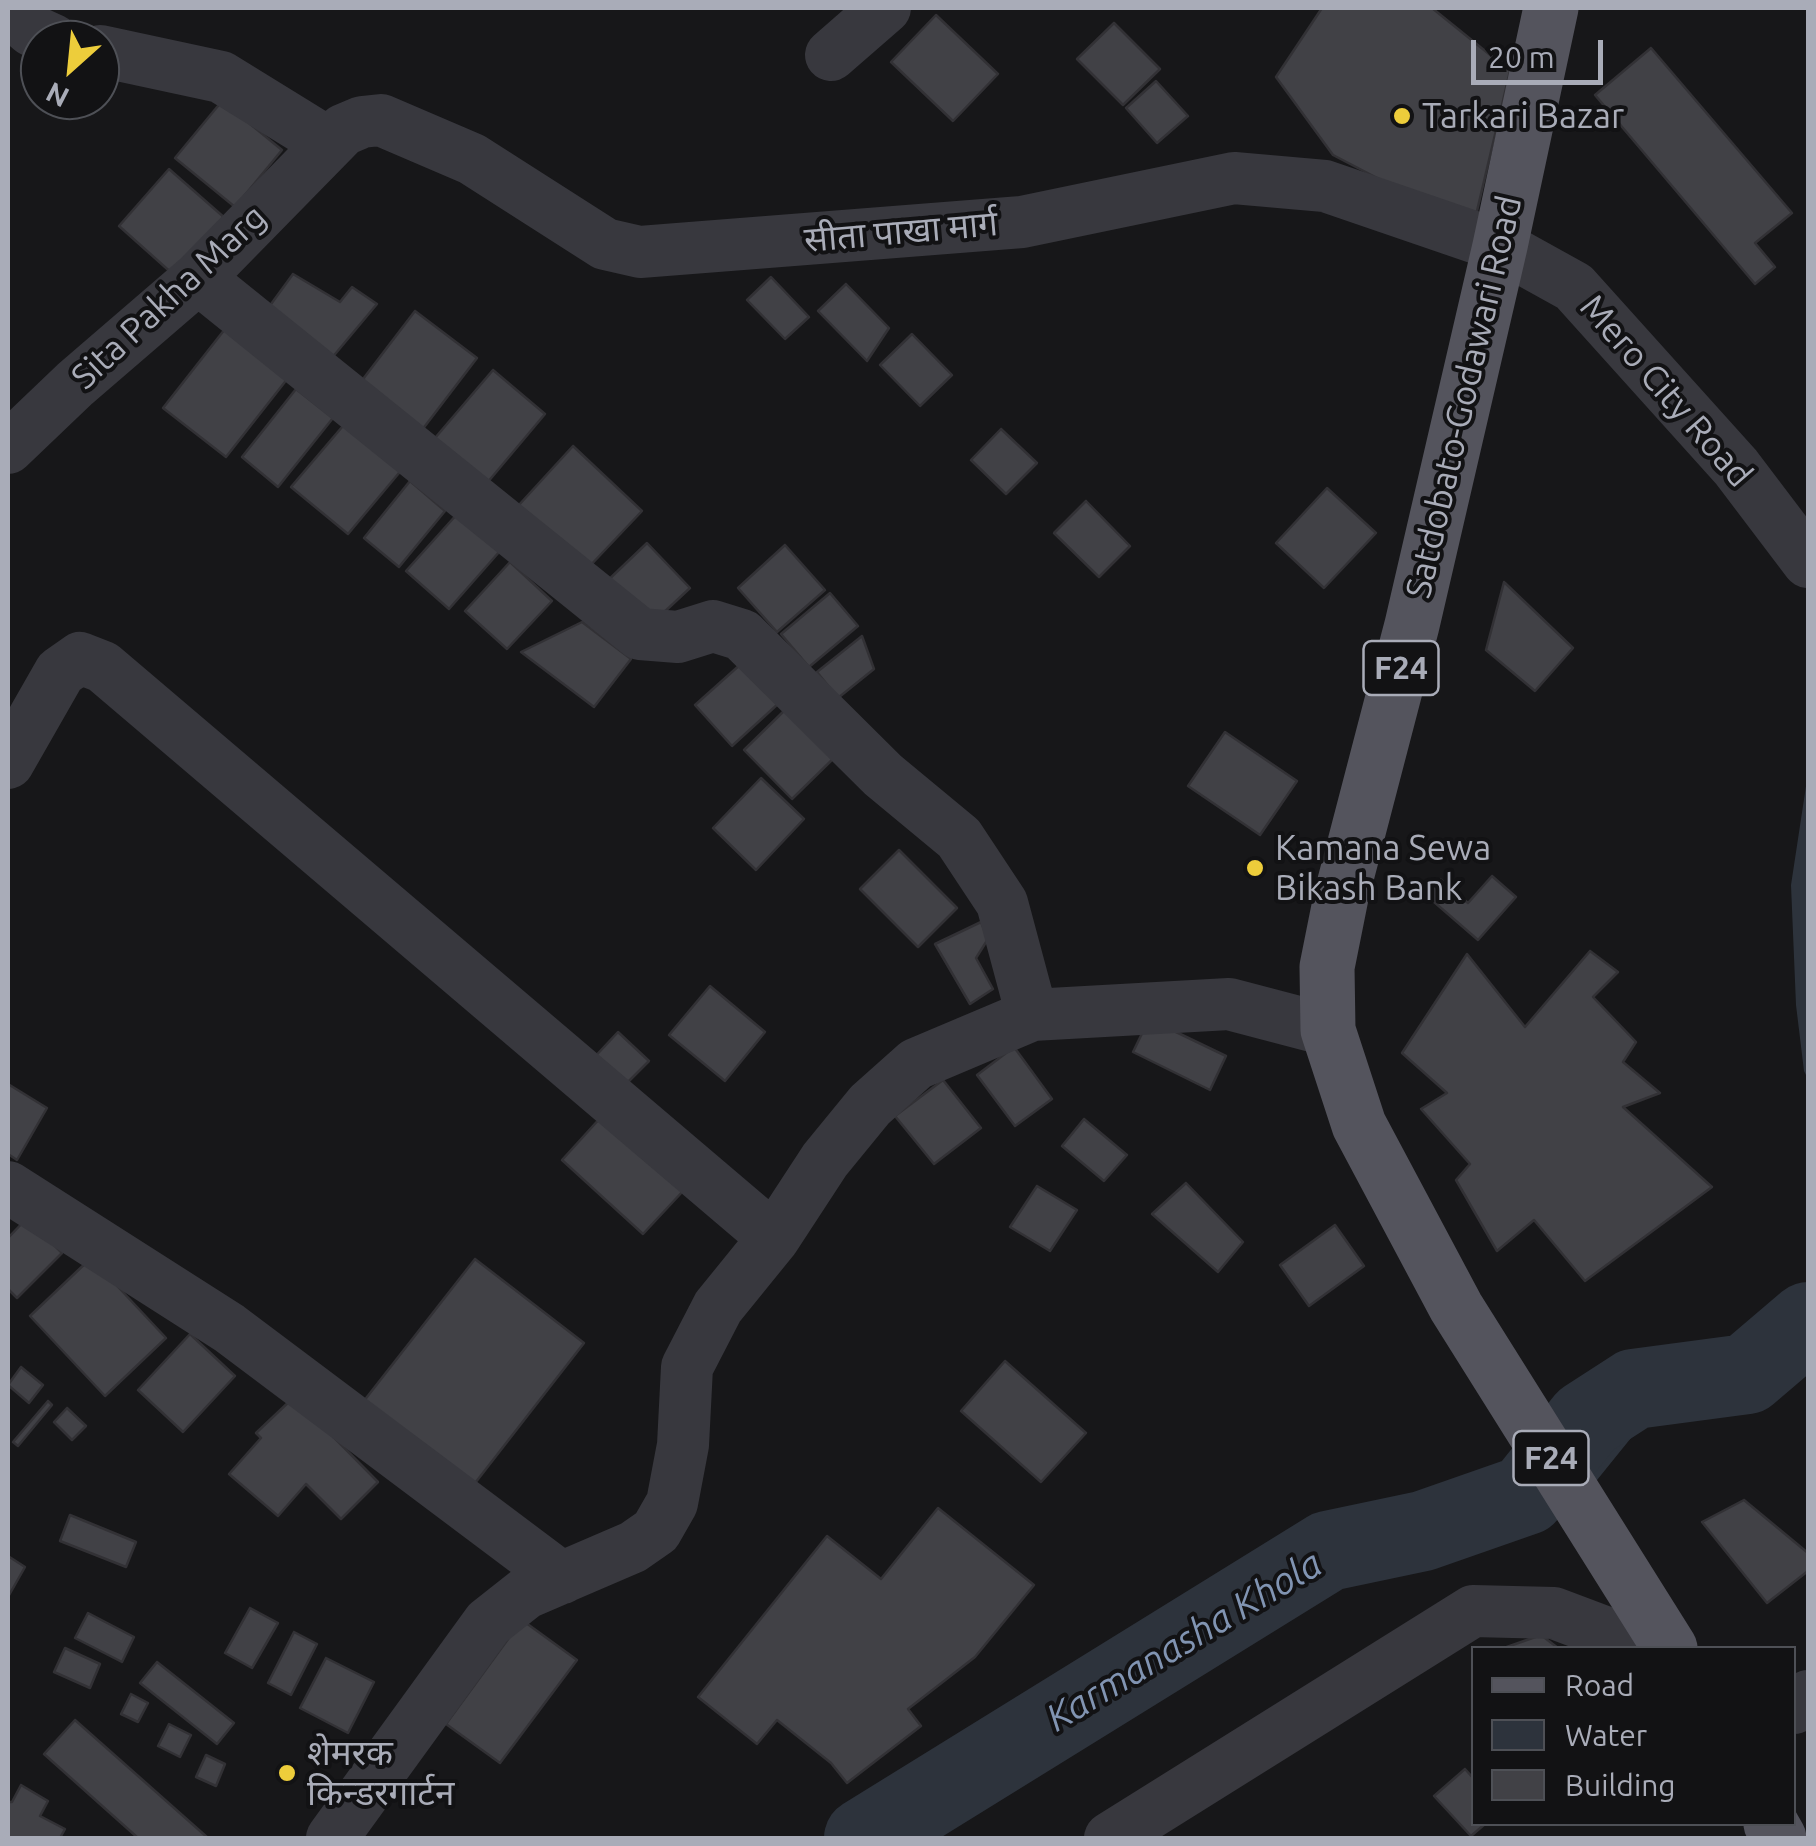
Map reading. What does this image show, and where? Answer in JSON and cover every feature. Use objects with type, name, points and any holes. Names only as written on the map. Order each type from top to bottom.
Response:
[{"type":"main road","name":"Satdobato-Godawari Road","points":[[1551,8],[1412,625],[1341,897],[1328,966],[1328,1030],[1359,1125],[1456,1307],[1654,1635]]},
{"type":"street","points":[[830,55],[885,8]]},
{"type":"street","points":[[120,55],[221,77],[328,143]]},
{"type":"street","name":"सीता पाखा मार्ग","points":[[328,143],[343,130],[381,120],[472,160],[604,244],[640,252],[1022,222],[1234,178],[1325,186],[1500,246]]},
{"type":"street","name":"Sita Pakha Marg","points":[[8,448],[75,384],[198,278],[328,143]]},
{"type":"street","name":"Mero City Road","points":[[1500,246],[1574,287],[1587,299],[1736,467],[1808,562]]},
{"type":"street","points":[[198,278],[640,634],[678,637],[713,626],[742,635],[883,774],[959,838],[1002,903],[1032,1015]]},
{"type":"street","points":[[8,764],[60,672],[80,658],[103,668],[774,1238]]},
{"type":"street","points":[[332,1838],[488,1623],[526,1592],[633,1546],[656,1531],[672,1503],[683,1445],[687,1367],[718,1307],[774,1238],[825,1160],[870,1104],[916,1064],[1032,1015],[1229,1004],[1328,1030]]},
{"type":"street","points":[[8,1186],[229,1328],[562,1578]]},
{"type":"street","points":[[1110,1838],[1473,1611],[1554,1613],[1654,1635]]},
{"type":"water","points":[[1808,773],[1808,1079],[1796,1005],[1791,885]]},
{"type":"water","points":[[1808,1323],[1808,1355],[1769,1387],[1734,1399],[1674,1411],[1635,1433],[1572,1511],[1524,1449],[1616,1381],[1733,1373],[1771,1352]]},
{"type":"building","name":"Tarkari Bazar","points":[[1322,8],[1432,8],[1510,71],[1473,228],[1333,155],[1276,77]]},
{"type":"building","points":[[936,15],[998,74],[953,121],[891,62]]},
{"type":"building","points":[[1114,23],[1160,69],[1123,105],[1077,59]]},
{"type":"building","points":[[1651,48],[1792,213],[1755,243],[1775,267],[1755,284],[1595,95]]},
{"type":"building","points":[[1156,81],[1188,116],[1157,143],[1126,108]]},
{"type":"building","points":[[222,101],[282,150],[235,207],[175,158]]},
{"type":"building","points":[[169,169],[226,219],[175,276],[119,226]]},
{"type":"building","points":[[293,274],[340,302],[352,287],[377,304],[331,359],[266,311]]},
{"type":"building","points":[[771,277],[809,317],[785,339],[747,300]]},
{"type":"building","points":[[846,284],[889,328],[867,361],[818,311]]},
{"type":"building","points":[[415,311],[477,358],[422,430],[360,383]]},
{"type":"building","points":[[225,329],[288,378],[226,457],[163,408]]},
{"type":"building","points":[[912,334],[952,375],[920,406],[880,365]]},
{"type":"building","points":[[493,370],[545,414],[487,483],[435,438]]},
{"type":"building","points":[[296,389],[333,418],[278,487],[242,457]]},
{"type":"building","points":[[348,420],[404,467],[348,534],[291,487]]},
{"type":"building","points":[[1001,429],[1037,463],[1006,494],[971,460]]},
{"type":"building","points":[[573,446],[642,511],[587,569],[518,506]]},
{"type":"building","points":[[410,481],[445,511],[399,567],[364,538]]},
{"type":"building","points":[[1327,488],[1376,533],[1324,588],[1276,543]]},
{"type":"building","points":[[1086,501],[1130,546],[1099,577],[1054,533]]},
{"type":"building","points":[[458,513],[500,551],[449,609],[406,571]]},
{"type":"building","points":[[647,543],[690,588],[645,630],[602,586]]},
{"type":"building","points":[[785,545],[825,590],[777,632],[738,588]]},
{"type":"building","points":[[510,562],[552,601],[507,649],[465,611]]},
{"type":"building","points":[[1504,582],[1573,648],[1535,691],[1486,650]]},
{"type":"building","points":[[830,593],[858,626],[809,667],[781,634]]},
{"type":"building","points":[[582,622],[631,659],[594,707],[521,652]]},
{"type":"building","points":[[862,636],[874,669],[838,698],[817,672]]},
{"type":"building","points":[[742,663],[779,703],[732,746],[695,705]]},
{"type":"building","points":[[788,707],[836,756],[792,799],[744,750]]},
{"type":"building","points":[[1225,732],[1297,781],[1260,835],[1188,786]]},
{"type":"building","points":[[761,778],[804,819],[756,870],[713,828]]},
{"type":"building","points":[[899,850],[957,908],[918,947],[860,889]]},
{"type":"building","points":[[1492,876],[1516,897],[1478,940],[1426,895],[1440,879],[1468,903]]},
{"type":"building","points":[[981,922],[988,939],[976,958],[993,989],[970,1004],[935,944]]},
{"type":"building","points":[[1590,951],[1618,972],[1593,997],[1636,1042],[1623,1062],[1660,1093],[1623,1107],[1712,1187],[1585,1281],[1534,1220],[1497,1251],[1456,1180],[1470,1164],[1421,1109],[1447,1093],[1402,1053],[1467,954],[1525,1027]]},
{"type":"building","points":[[710,986],[765,1032],[725,1081],[669,1035]]},
{"type":"building","points":[[1149,1019],[1226,1056],[1210,1090],[1133,1052]]},
{"type":"building","points":[[618,1032],[649,1061],[619,1091],[589,1063]]},
{"type":"building","points":[[1014,1047],[1052,1099],[1015,1126],[977,1075]]},
{"type":"building","points":[[943,1080],[981,1128],[934,1164],[895,1116]]},
{"type":"building","points":[[8,1084],[47,1108],[17,1160],[8,1154]]},
{"type":"building","points":[[602,1116],[684,1190],[643,1234],[562,1160]]},
{"type":"building","points":[[1084,1119],[1127,1155],[1104,1181],[1062,1146]]},
{"type":"building","points":[[1186,1183],[1243,1242],[1218,1272],[1152,1214]]},
{"type":"building","points":[[1037,1186],[1077,1210],[1050,1251],[1010,1227]]},
{"type":"building","points":[[27,1218],[62,1253],[17,1298],[8,1289],[8,1238]]},
{"type":"building","points":[[1335,1225],[1364,1266],[1309,1306],[1280,1265]]},
{"type":"building","points":[[91,1258],[166,1338],[105,1396],[30,1316]]},
{"type":"building","points":[[475,1259],[584,1343],[465,1496],[356,1411]]},
{"type":"building","points":[[190,1334],[235,1376],[183,1432],[138,1390]]},
{"type":"building","points":[[1005,1361],[1086,1433],[1041,1482],[961,1411]]},
{"type":"building","points":[[21,1367],[43,1385],[29,1403],[8,1385]]},
{"type":"building","points":[[294,1397],[378,1482],[341,1519],[306,1484],[278,1516],[229,1474],[261,1438],[256,1433]]},
{"type":"building","points":[[48,1401],[52,1405],[18,1446],[13,1442]]},
{"type":"building","points":[[67,1408],[86,1426],[72,1440],[54,1422]]},
{"type":"building","points":[[1744,1500],[1808,1553],[1808,1571],[1767,1603],[1702,1522]]},
{"type":"building","points":[[938,1508],[1034,1585],[975,1657],[908,1709],[921,1726],[847,1783],[831,1763],[777,1720],[757,1744],[698,1697],[827,1536],[881,1579]]},
{"type":"building","points":[[70,1515],[136,1542],[126,1567],[60,1541]]},
{"type":"building","points":[[8,1556],[25,1567],[8,1597]]},
{"type":"building","points":[[250,1608],[278,1623],[252,1668],[225,1653]]},
{"type":"building","points":[[88,1613],[134,1637],[122,1662],[75,1638]]},
{"type":"building","points":[[522,1620],[577,1660],[500,1763],[446,1724]]},
{"type":"building","points":[[294,1632],[317,1644],[291,1695],[268,1683]]},
{"type":"building","points":[[1541,1635],[1555,1646],[1510,1646]]},
{"type":"building","points":[[65,1648],[100,1664],[90,1688],[54,1672]]},
{"type":"building","points":[[326,1658],[374,1682],[348,1733],[300,1708]]},
{"type":"building","points":[[157,1662],[234,1723],[217,1744],[140,1683]]},
{"type":"building","points":[[131,1694],[148,1703],[138,1722],[121,1714]]},
{"type":"building","points":[[75,1720],[208,1838],[138,1838],[44,1754]]},
{"type":"building","points":[[169,1724],[191,1735],[180,1757],[158,1746]]},
{"type":"building","points":[[206,1755],[225,1764],[216,1786],[196,1777]]},
{"type":"building","points":[[1465,1769],[1471,1776],[1471,1826],[1483,1826],[1471,1836],[1434,1796]]},
{"type":"building","points":[[21,1785],[48,1801],[40,1816],[65,1829],[60,1838],[8,1837],[8,1802],[12,1802]]},
{"type":"waterway","name":"Karmanasha Khola","points":[[864,1838],[1328,1551],[1423,1531],[1526,1495],[1586,1420],[1634,1389],[1747,1374],[1808,1322]]},
{"type":"place","name":"Tarkari Bazar","points":[[1402,116]]},
{"type":"place","name":"Kamana Sewa Bikash Bank","points":[[1255,868]]},
{"type":"place","name":"शेमरक किन्डरगार्टन","points":[[287,1773]]}]
